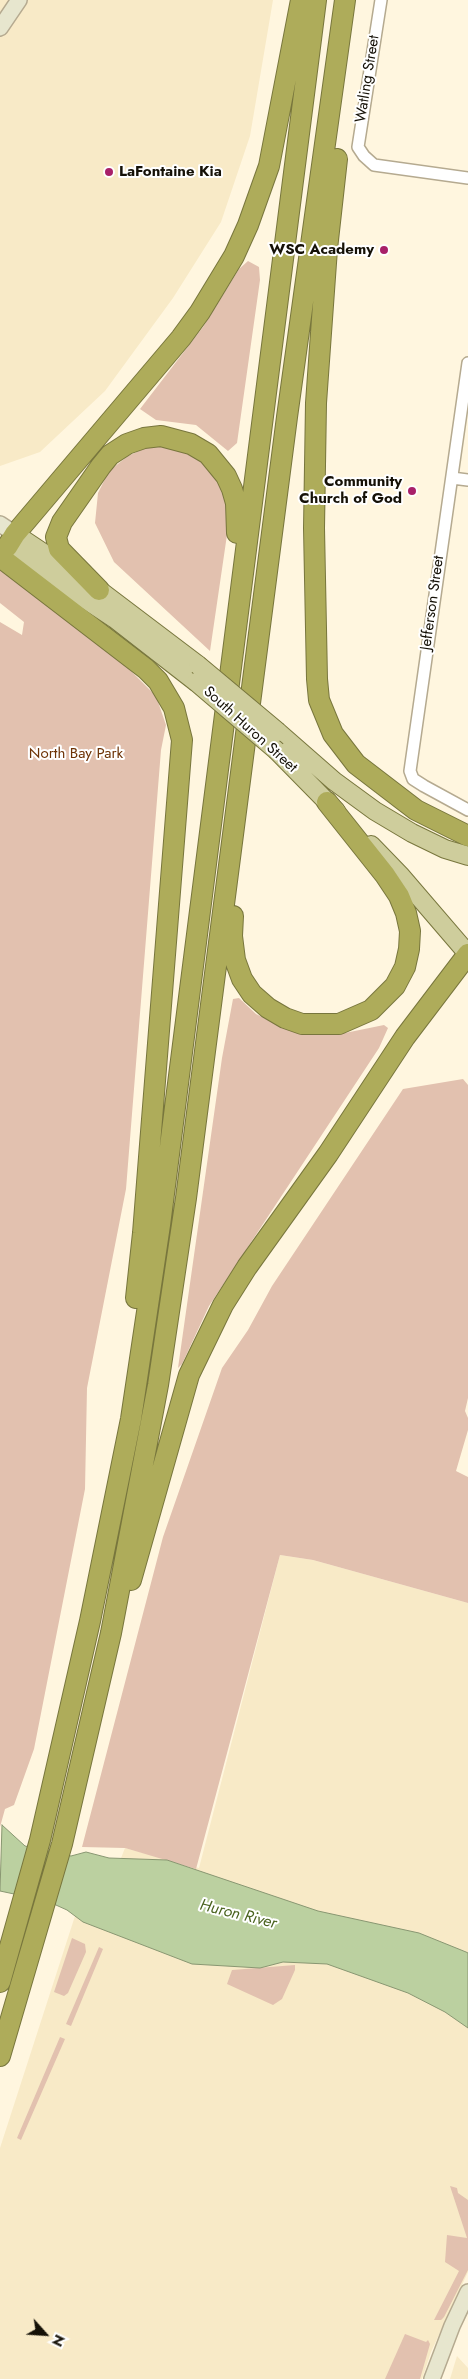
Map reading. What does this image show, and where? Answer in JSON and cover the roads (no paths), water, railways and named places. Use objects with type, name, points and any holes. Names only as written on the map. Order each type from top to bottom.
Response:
[{"type":"highway","points":[[130,1419],[128,1367],[143,1233],[182,740],[174,708],[158,681],[4,541],[182,338],[234,256],[248,225],[269,166],[301,0]]},
{"type":"highway","points":[[0,1982],[40,1840],[90,1621],[130,1419],[160,1226],[240,580],[316,0]]},
{"type":"highway","points":[[0,2056],[62,1844],[111,1633],[158,1385],[186,1198],[287,417],[345,0]]},
{"type":"highway","points":[[349,0],[350,44],[326,249],[316,403],[314,528],[316,679],[319,700],[333,734],[356,764],[416,810],[468,836]]},
{"type":"highway","points":[[99,590],[59,549],[56,537],[70,509],[110,456],[127,444],[144,438],[161,436],[191,444],[208,454],[226,476],[236,503],[240,580]]},
{"type":"highway","points":[[230,859],[234,898],[232,936],[235,960],[242,979],[252,994],[268,1008],[302,1024],[339,1024],[371,1010],[395,986],[405,967],[410,931],[406,913],[399,896],[385,875],[327,802]]},
{"type":"highway","points":[[111,1633],[137,1565],[160,1473],[189,1375],[223,1305],[328,1154],[401,1043],[435,995],[468,954]]},
{"type":"main road","points":[[0,28],[19,0]]},
{"type":"main road","name":"South Huron Street","points":[[4,541],[99,590],[197,674],[401,876],[468,954]]},
{"type":"main road","name":"South Huron Street","points":[[4,541],[278,732],[334,781],[375,811],[412,834],[444,849],[468,856]]},
{"type":"main road","points":[[432,2379],[452,2326],[468,2292]]},
{"type":"street","name":"Watling Street","points":[[381,0],[358,147],[374,165],[468,178]]},
{"type":"street","name":"Jefferson Street","points":[[468,363],[410,771],[413,778],[424,786],[468,810]]},
{"type":"street","points":[[452,478],[468,480]]},
{"type":"water","name":"Huron River","points":[[2,1825],[25,1846],[71,1856],[86,1852],[109,1858],[167,1860],[318,1911],[419,1933],[466,1952],[468,1953],[468,2028],[445,2012],[408,1993],[327,1964],[283,1962],[260,1968],[192,1964],[83,1922],[67,1910],[47,1901],[0,1891]]},
{"type":"place","name":"LaFontaine Kia","points":[[109,172]]},
{"type":"place","name":"WSC Academy","points":[[384,250]]},
{"type":"place","name":"Community Church of God","points":[[412,491]]},
{"type":"park label","name":"North Bay Park","points":[[76,754]]}]
